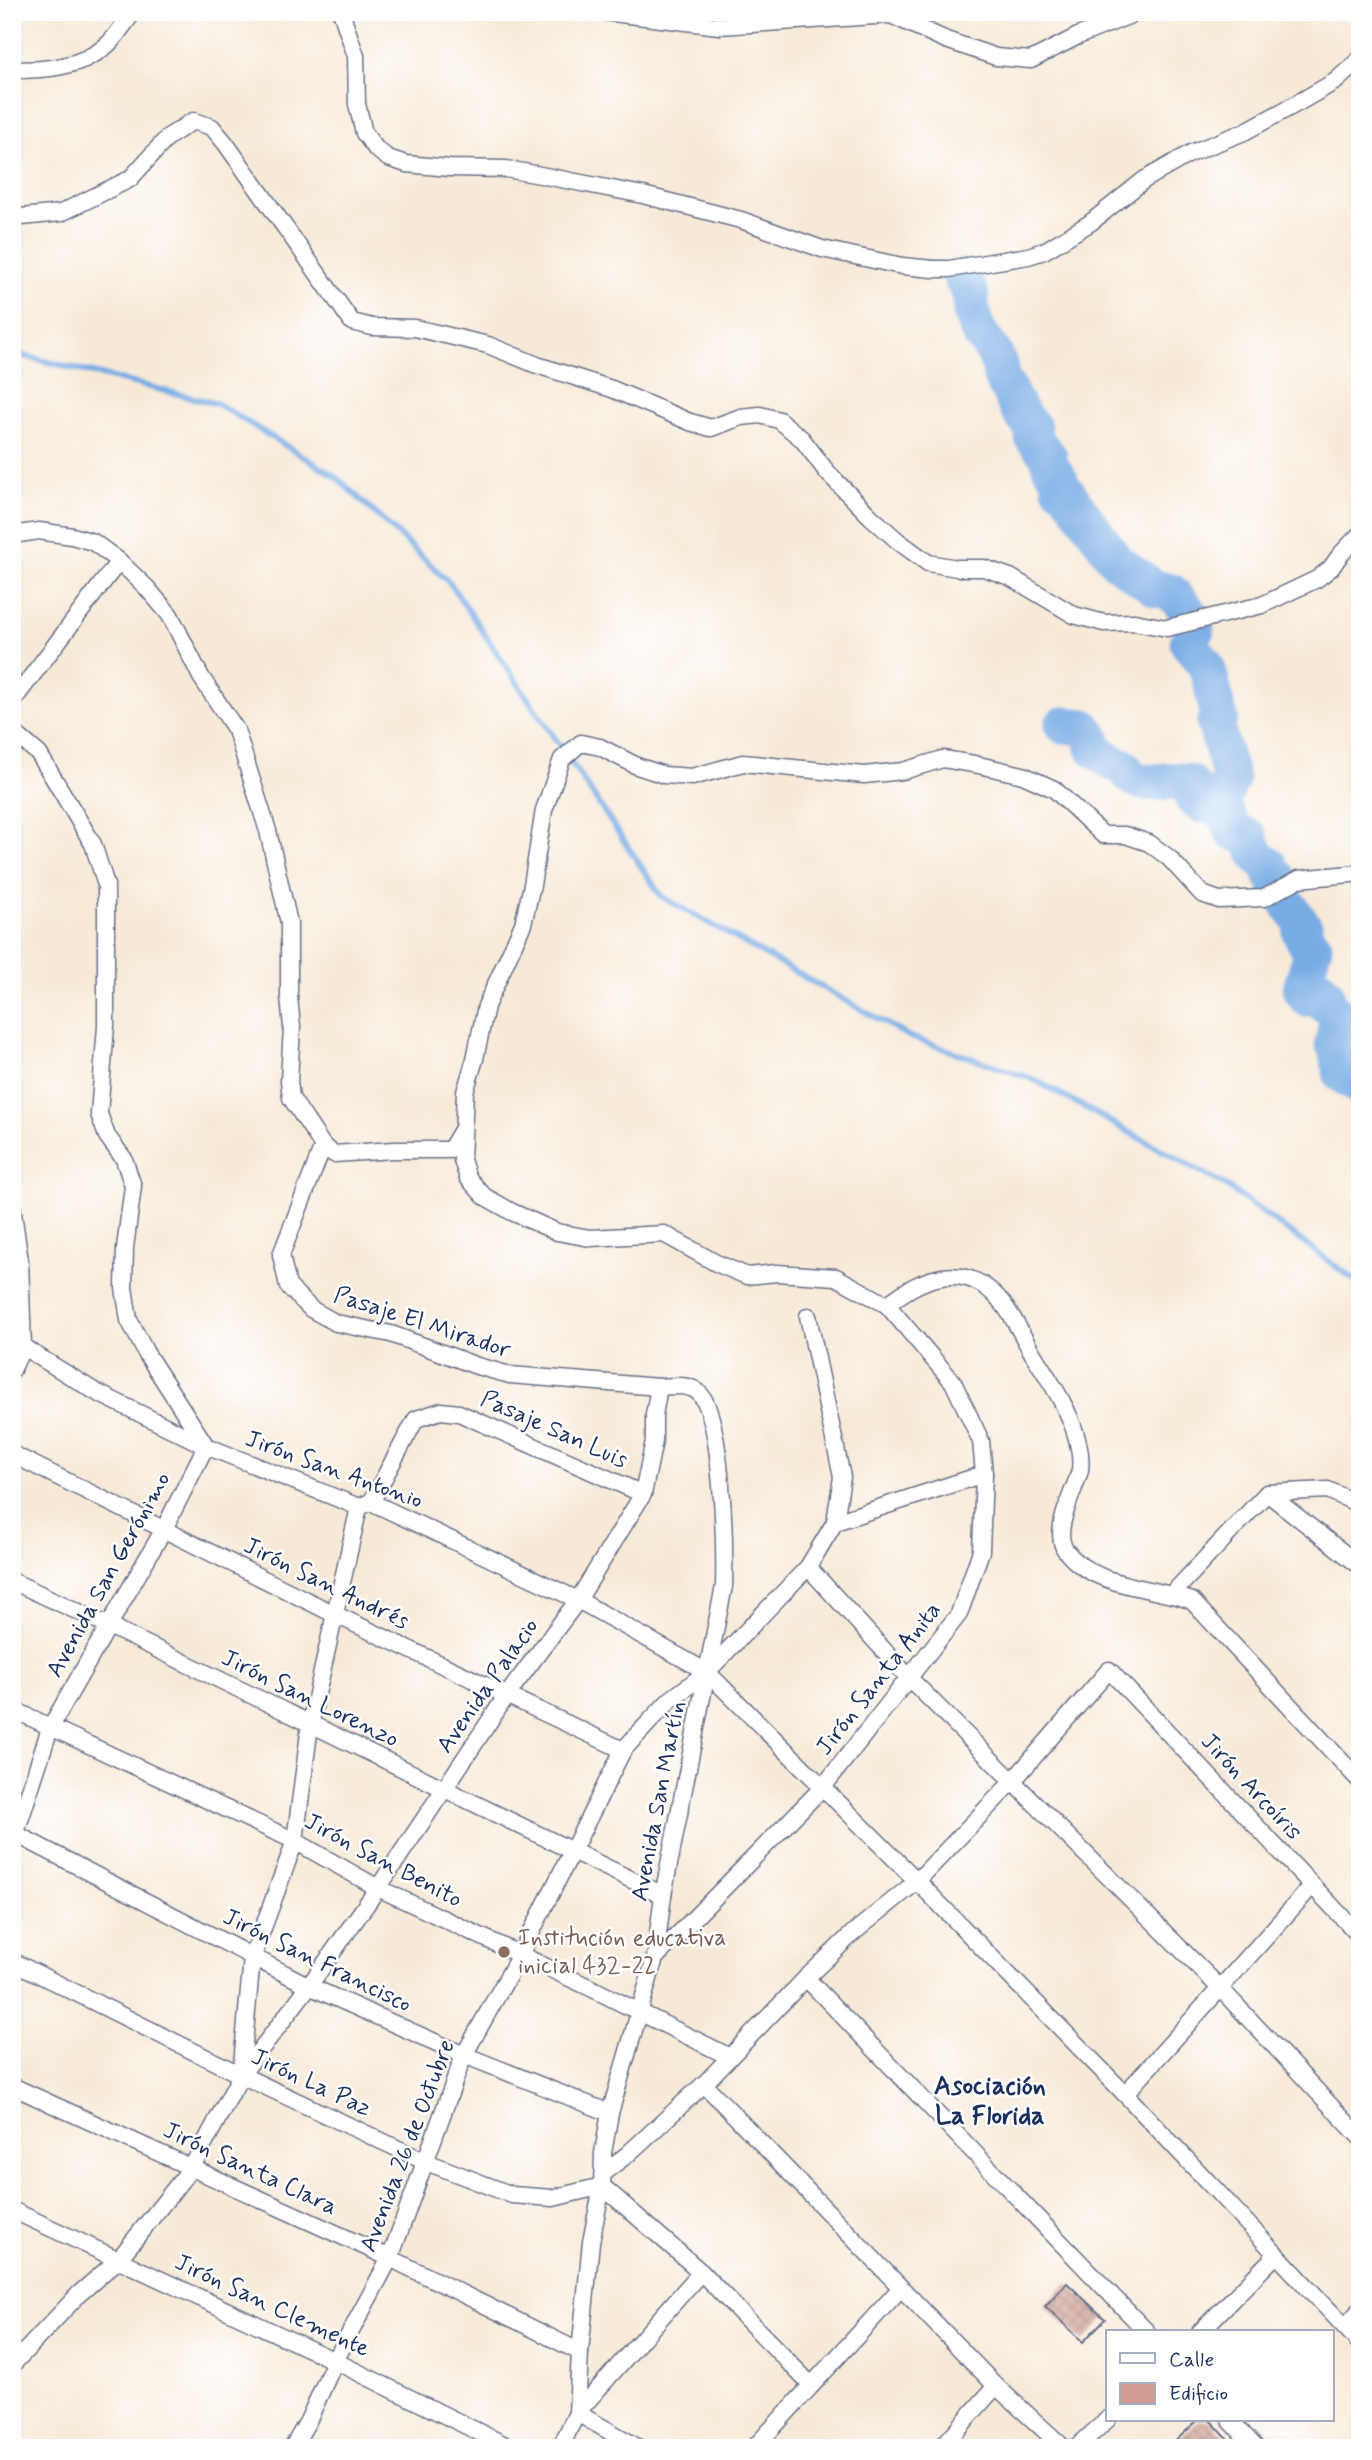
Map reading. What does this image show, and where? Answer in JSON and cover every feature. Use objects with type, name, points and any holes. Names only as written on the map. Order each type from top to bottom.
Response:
[{"type":"street","points":[[12,70],[61,67],[82,60],[105,47],[134,12]]},
{"type":"street","points":[[341,12],[356,56],[357,104],[364,133],[376,149],[388,158],[406,164],[506,169],[643,195],[741,220],[822,250],[902,267],[933,269],[949,269],[1044,251],[1090,223],[1144,180],[1191,153],[1244,132],[1296,104],[1336,81],[1360,59]]},
{"type":"street","points":[[604,12],[719,26],[891,13],[946,40],[996,57],[1031,60],[1077,36],[1138,12]]},
{"type":"street","points":[[12,218],[61,213],[130,179],[168,137],[193,121],[212,127],[352,322],[372,327],[415,328],[488,345],[711,428],[741,417],[760,415],[779,421],[802,439],[827,472],[870,516],[928,563],[957,568],[984,568],[1010,578],[1074,615],[1104,623],[1134,622],[1167,628],[1262,605],[1317,579],[1331,568],[1360,534]]},
{"type":"street","points":[[12,535],[39,531],[72,536],[93,542],[119,561],[170,615],[201,677],[236,730],[268,831],[289,923],[291,1098],[323,1146],[334,1154],[450,1150],[463,1128]]},
{"type":"street","points":[[12,702],[119,561]]},
{"type":"street","points":[[12,731],[39,754],[93,844],[106,885],[106,1026],[99,1114],[107,1136],[124,1159],[133,1186],[125,1248],[124,1288],[130,1320],[146,1353],[206,1446]]},
{"type":"street","name":"Jirón Santa Anita","points":[[655,1958],[823,1787],[959,1614],[981,1551],[984,1474],[981,1441],[953,1382],[887,1306],[836,1277],[777,1273],[747,1276],[716,1263],[664,1234],[590,1238],[557,1232],[484,1196],[468,1178],[462,1160],[466,1092],[486,1006],[523,924],[544,810],[562,759],[581,743],[600,747],[637,766],[664,775],[692,776],[743,763],[864,775],[903,771],[943,759],[1023,775],[1054,789],[1103,835],[1125,835],[1149,843],[1169,858],[1202,894],[1219,900],[1264,898],[1299,879],[1360,873]]},
{"type":"street","name":"Pasaje El Mirador","points":[[323,1146],[281,1255],[288,1286],[311,1309],[336,1323],[391,1334],[477,1367],[510,1375],[659,1387]]},
{"type":"street","points":[[12,1206],[20,1261],[23,1347],[12,1370]]},
{"type":"street","points":[[887,1306],[904,1291],[923,1281],[961,1276],[982,1285],[1000,1300],[1055,1390],[1078,1443],[1081,1467],[1061,1527],[1064,1549],[1088,1572],[1192,1601],[1360,1781]]},
{"type":"street","points":[[808,1316],[842,1477],[835,1522],[984,1474]]},
{"type":"street","name":"Jirón San Antonio","points":[[23,1347],[96,1392],[206,1446],[365,1505],[578,1600],[707,1672],[917,1881],[1125,2094],[1360,2343]]},
{"type":"street","points":[[659,1387],[691,1387],[701,1394],[713,1427],[725,1535],[724,1586],[707,1672]]},
{"type":"street","name":"Avenida Palacio","points":[[119,2259],[192,2167],[241,2075],[309,1986],[507,1695],[578,1600],[643,1494],[654,1441],[654,1415],[659,1387]]},
{"type":"street","name":"Pasaje San Luis","points":[[241,2075],[253,1958],[295,1841],[310,1725],[334,1614],[365,1505],[416,1419],[441,1411],[459,1413],[643,1494]]},
{"type":"street","name":"Avenida San Gerónimo","points":[[13,1837],[50,1728],[164,1529],[206,1446]]},
{"type":"street","name":"Jirón San Andrés","points":[[12,1454],[334,1614],[623,1750]]},
{"type":"street","points":[[1172,1594],[1267,1493],[1328,1490],[1360,1505]]},
{"type":"street","points":[[1267,1493],[1360,1566]]},
{"type":"street","name":"Avenida San Martín","points":[[560,2448],[577,2413],[591,2242],[603,2179],[603,2153],[610,2113],[655,1958],[663,1895],[707,1672],[808,1567],[835,1522]]},
{"type":"street","points":[[808,1567],[909,1679],[1219,1987],[1360,2137]]},
{"type":"street","name":"Jirón San Lorenzo","points":[[12,1581],[663,1895]]},
{"type":"street","name":"Jirón Arcoíris","points":[[1012,1783],[1108,1670],[1360,1936]]},
{"type":"street","name":"Avenida 26 de Octubre","points":[[292,2448],[390,2258],[464,2056],[520,1955],[623,1750],[670,1700],[707,1672]]},
{"type":"street","name":"Jirón San Benito","points":[[12,1709],[295,1841],[378,1888],[730,2057]]},
{"type":"street","points":[[810,2384],[701,2272],[603,2179],[704,2084],[853,1933],[917,1881],[1012,1783]]},
{"type":"street","name":"Jirón San Francisco","points":[[13,1837],[309,1986],[464,2056],[610,2113]]},
{"type":"street","points":[[1125,2094],[1312,1886]]},
{"type":"street","name":"Jirón La Paz","points":[[12,1961],[241,2075],[425,2161],[512,2195],[553,2198],[603,2179]]},
{"type":"street","points":[[806,1978],[1145,2330]]},
{"type":"street","points":[[704,2084],[900,2289],[996,2386],[1064,2448]]},
{"type":"street","name":"Jirón Santa Clara","points":[[12,2086],[390,2258],[580,2353]]},
{"type":"street","name":"Jirón San Clemente","points":[[12,2210],[335,2361],[511,2448]]},
{"type":"street","points":[[1202,2330],[1276,2255]]},
{"type":"street","points":[[12,2365],[79,2294],[119,2259]]},
{"type":"street","points":[[639,2448],[577,2413],[701,2272]]},
{"type":"street","points":[[754,2448],[900,2289]]},
{"type":"street","points":[[1345,2327],[1360,2310]]},
{"type":"street","points":[[942,2448],[996,2386]]},
{"type":"street","points":[[1076,2448],[1106,2421]]},
{"type":"street","points":[[1232,2422],[1256,2448]]},
{"type":"building","points":[[1067,2283],[1105,2319],[1083,2342],[1045,2306]]},
{"type":"building","points":[[1196,2422],[1212,2422],[1236,2448],[1168,2448]]},
{"type":"waterway","points":[[961,277],[971,295],[971,312],[977,328],[999,363],[1002,378],[1019,410],[1033,427],[1033,438],[1049,457],[1050,466],[1060,480],[1060,487],[1067,492],[1117,562],[1155,588],[1171,592],[1194,618],[1196,631],[1188,643],[1203,661],[1209,674],[1220,717],[1215,723],[1231,779],[1226,791],[1215,795],[1213,804],[1219,811],[1227,814],[1233,832],[1249,837],[1259,857],[1270,865],[1271,875],[1278,877],[1277,888],[1305,928],[1301,934],[1305,942],[1314,946],[1301,989],[1307,998],[1319,986],[1326,993],[1321,1002],[1336,1012],[1333,1043],[1342,1075],[1360,1087]]},
{"type":"waterway","points":[[12,353],[218,404],[335,476],[450,583],[661,896],[910,1037],[1033,1079],[1225,1185],[1360,1284]]},
{"type":"waterway","points":[[1063,725],[1084,727],[1092,737],[1094,748],[1113,763],[1123,766],[1137,780],[1190,783],[1193,799],[1200,805],[1206,802],[1213,804]]},
{"type":"place","name":"Institución educativa inicial 432-22","points":[[504,1952]]},
{"type":"district","name":"Asociación La Florida","points":[[990,2102]]}]
